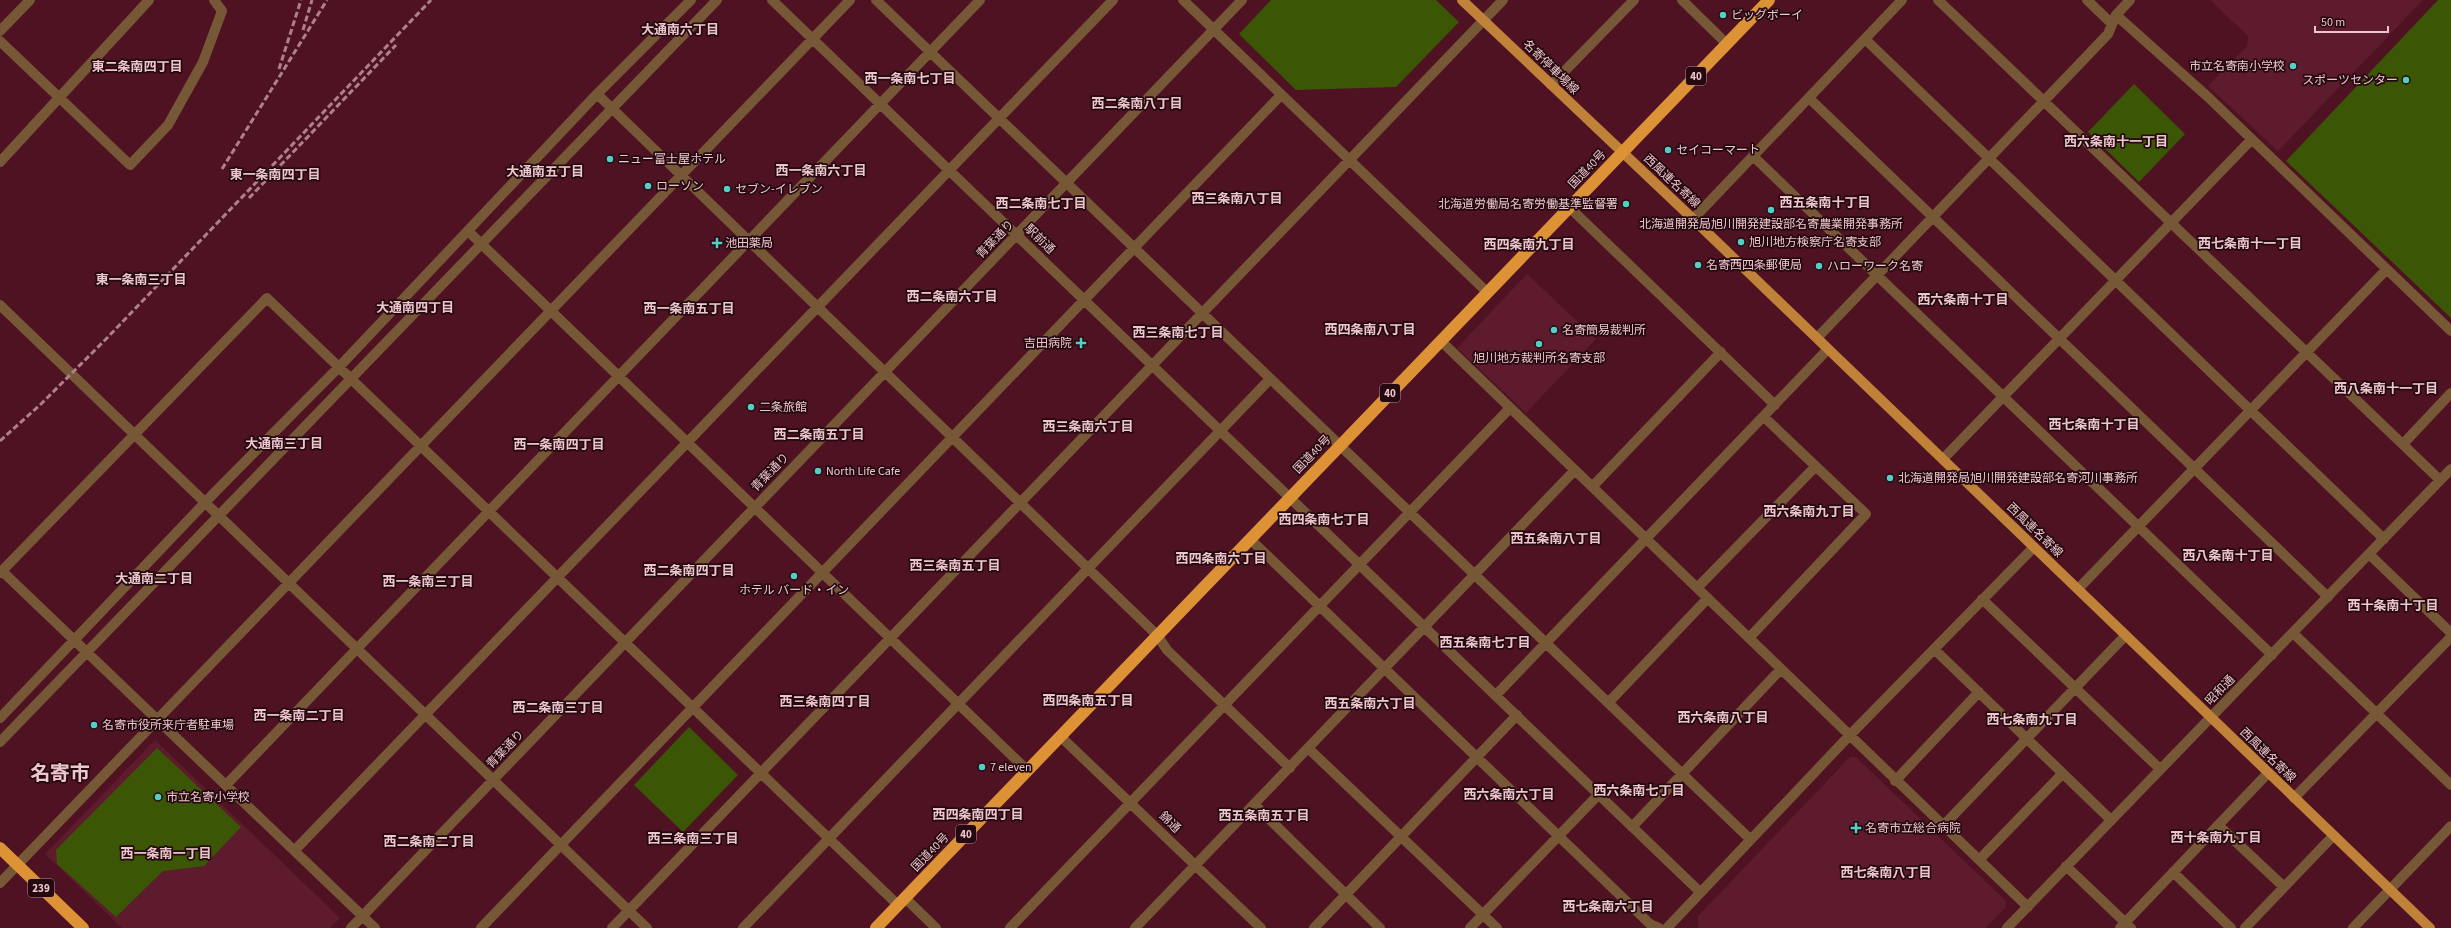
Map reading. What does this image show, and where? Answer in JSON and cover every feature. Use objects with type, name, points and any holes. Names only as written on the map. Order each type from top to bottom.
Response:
[{"type":"highway","name":"国道40号","points":[[876,928],[1340,444],[1770,0]]},
{"type":"highway","name":"239","points":[[0,848],[82,928]]},
{"type":"main road","name":"名寄停車場線","points":[[1462,0],[1622,152]]},
{"type":"main road","name":"西風連名寄線","points":[[1622,152],[2430,928]]},
{"type":"street","points":[[0,31],[30,0]]},
{"type":"street","points":[[0,162],[149,0]]},
{"type":"street","points":[[0,41],[130,165],[168,125],[203,62],[222,12],[214,0]]},
{"type":"street","points":[[0,718],[206,502],[339,367],[597,94],[690,0]]},
{"type":"street","points":[[0,742],[717,0]]},
{"type":"street","name":"駅前通","points":[[772,0],[1425,626],[1700,892]]},
{"type":"street","points":[[0,883],[850,0]]},
{"type":"street","points":[[876,0],[1750,839]]},
{"type":"street","points":[[226,785],[980,0]]},
{"type":"street","points":[[295,850],[556,577],[1113,0]]},
{"type":"street","points":[[1183,0],[1487,292]]},
{"type":"street","name":"青葉通り","points":[[351,928],[754,507],[886,373],[1242,0]]},
{"type":"street","points":[[612,928],[1503,0]]},
{"type":"street","points":[[1551,85],[1634,0]]},
{"type":"street","points":[[1682,0],[1727,44]]},
{"type":"street","points":[[1693,219],[1754,157],[1902,0]]},
{"type":"street","points":[[1938,0],[2045,100],[2306,353],[2440,480]]},
{"type":"street","points":[[2087,0],[2114,19],[2252,139],[2386,270],[2451,331]]},
{"type":"street","points":[[1817,338],[2108,34],[2114,19],[2130,0]]},
{"type":"street","points":[[1865,39],[2250,412],[2384,539]]},
{"type":"street","points":[[597,94],[1021,502],[1157,635],[1167,650],[1290,768]]},
{"type":"street","points":[[481,928],[824,573],[1281,95]]},
{"type":"street","points":[[1809,98],[2328,597]]},
{"type":"street","points":[[1943,459],[2252,139]]},
{"type":"street","points":[[1754,157],[2138,528],[2272,655]]},
{"type":"street","points":[[1569,207],[1775,405]]},
{"type":"street","points":[[468,231],[552,310],[1027,770]]},
{"type":"street","points":[[2078,589],[2386,270]]},
{"type":"street","points":[[375,928],[158,718],[76,640],[1,572],[267,298],[828,839],[901,902],[936,928]]},
{"type":"street","points":[[0,305],[648,928]]},
{"type":"street","points":[[1441,341],[1698,588],[1895,781],[2028,907]]},
{"type":"street","points":[[1496,695],[1545,642],[1764,417],[1828,349]]},
{"type":"street","points":[[1592,487],[1721,352]]},
{"type":"street","points":[[743,928],[1270,379]]},
{"type":"street","points":[[2403,444],[2451,393]]},
{"type":"street","points":[[1010,928],[1510,408]]},
{"type":"street","points":[[1749,638],[1866,514],[1764,417]]},
{"type":"street","points":[[1698,588],[1815,467]]},
{"type":"street","name":"昭和通","points":[[2007,928],[2451,469]]},
{"type":"street","points":[[1135,928],[1255,805],[1575,470]]},
{"type":"street","points":[[1250,539],[1650,924],[1658,928]]},
{"type":"street","points":[[1667,928],[1849,736],[2034,547]]},
{"type":"street","points":[[2370,554],[2451,633]]},
{"type":"street","points":[[1608,703],[1708,598]]},
{"type":"street","points":[[1982,599],[2074,689],[2160,769]]},
{"type":"street","points":[[2293,633],[2451,785]]},
{"type":"street","points":[[1943,826],[2125,636]]},
{"type":"street","points":[[2294,798],[2451,637]]},
{"type":"street","points":[[1934,650],[2111,820]]},
{"type":"street","points":[[1632,827],[1781,669]]},
{"type":"street","points":[[1895,781],[1979,692]]},
{"type":"street","points":[[1314,928],[1517,715]]},
{"type":"street","name":"錦通","points":[[1060,736],[1131,802],[1261,928]]},
{"type":"street","points":[[1308,748],[1497,928]]},
{"type":"street","points":[[2066,866],[2126,926],[2173,872],[2268,773]]},
{"type":"street","points":[[1979,860],[2062,774]]},
{"type":"street","points":[[1470,928],[1599,794]]},
{"type":"street","points":[[1255,805],[1380,928]]},
{"type":"street","points":[[2218,825],[2284,887]]},
{"type":"street","points":[[2353,928],[2451,826]]},
{"type":"street","points":[[2244,928],[2333,836]]},
{"type":"street","points":[[2173,872],[2230,928]]},
{"type":"shaded area","name":"市立名寄南小学校","points":[[2210,0],[2423,0],[2278,151],[2208,86],[2247,46],[2248,36]]},
{"type":"shaded area","points":[[1527,274],[1596,339],[1526,413],[1457,348]]},
{"type":"shaded area","name":"市立名寄小学校","points":[[155,740],[340,918],[330,928],[122,928],[45,854]]},
{"type":"shaded area","name":"名寄市立総合病院","points":[[1850,757],[1856,757],[2005,900],[2006,907],[1985,928],[1698,928],[1698,916]]},
{"type":"green space","points":[[1271,0],[1436,0],[1459,22],[1396,87],[1296,90],[1239,34]]},
{"type":"green space","name":"スポーツセンター","points":[[2438,0],[2451,0],[2451,318],[2286,161]]},
{"type":"green space","points":[[2134,84],[2185,134],[2139,182],[2088,132]]},
{"type":"green space","points":[[689,727],[738,775],[683,832],[634,785]]},
{"type":"green space","points":[[157,748],[241,827],[204,866],[163,871],[116,917],[57,864],[56,850]]},
{"type":"railway","points":[[279,69],[301,0]]},
{"type":"railway","points":[[303,30],[312,0]]},
{"type":"railway","points":[[222,169],[327,0]]},
{"type":"railway","points":[[0,441],[42,403],[108,337],[431,0]]},
{"type":"railway","points":[[249,198],[396,45]]},
{"type":"place","name":"ビッグボーイ","points":[[1723,15]]},
{"type":"place","name":"市立名寄南小学校","points":[[2293,66]]},
{"type":"place","name":"スポーツセンター","points":[[2406,80]]},
{"type":"place","name":"セイコーマート","points":[[1668,150]]},
{"type":"place","name":"ニュー富士屋ホテル","points":[[610,159]]},
{"type":"place","name":"ローソン","points":[[648,186]]},
{"type":"place","name":"セブン-イレブン","points":[[727,189]]},
{"type":"place","name":"北海道労働局名寄労働基準監督署","points":[[1626,204]]},
{"type":"place","name":"北海道開発局旭川開発建設部名寄農業開発事務所","points":[[1771,210]]},
{"type":"place","name":"旭川地方検察庁名寄支部","points":[[1741,242]]},
{"type":"place","name":"池田薬局","points":[[717,243]]},
{"type":"place","name":"名寄西四条郵便局","points":[[1698,265]]},
{"type":"place","name":"ハローワーク名寄","points":[[1819,266]]},
{"type":"place","name":"名寄簡易裁判所","points":[[1554,330]]},
{"type":"place","name":"吉田病院","points":[[1081,343]]},
{"type":"place","name":"旭川地方裁判所名寄支部","points":[[1539,344]]},
{"type":"place","name":"二条旅館","points":[[751,407]]},
{"type":"place","name":"North Life Cafe","points":[[818,471]]},
{"type":"place","name":"北海道開発局旭川開発建設部名寄河川事務所","points":[[1890,478]]},
{"type":"place","name":"ホテル バード・イン","points":[[794,576]]},
{"type":"place","name":"名寄市役所来庁者駐車場","points":[[94,725]]},
{"type":"place","name":"7 eleven","points":[[982,767]]},
{"type":"place","name":"市立名寄小学校","points":[[158,797]]},
{"type":"place","name":"名寄市立総合病院","points":[[1856,828]]},
{"type":"district","name":"大通南六丁目","points":[[680,29]]},
{"type":"district","name":"東二条南四丁目","points":[[137,66]]},
{"type":"district","name":"西一条南七丁目","points":[[910,78]]},
{"type":"district","name":"西二条南八丁目","points":[[1137,103]]},
{"type":"district","name":"西六条南十一丁目","points":[[2116,141]]},
{"type":"district","name":"西一条南六丁目","points":[[821,170]]},
{"type":"district","name":"大通南五丁目","points":[[545,171]]},
{"type":"district","name":"東一条南四丁目","points":[[275,174]]},
{"type":"district","name":"西三条南八丁目","points":[[1237,198]]},
{"type":"district","name":"西五条南十丁目","points":[[1825,202]]},
{"type":"district","name":"西二条南七丁目","points":[[1041,203]]},
{"type":"district","name":"西七条南十一丁目","points":[[2250,243]]},
{"type":"district","name":"西四条南九丁目","points":[[1529,244]]},
{"type":"district","name":"東一条南三丁目","points":[[141,279]]},
{"type":"district","name":"西二条南六丁目","points":[[952,296]]},
{"type":"district","name":"西六条南十丁目","points":[[1963,299]]},
{"type":"district","name":"大通南四丁目","points":[[415,307]]},
{"type":"district","name":"西一条南五丁目","points":[[689,308]]},
{"type":"district","name":"西四条南八丁目","points":[[1370,329]]},
{"type":"district","name":"西三条南七丁目","points":[[1178,332]]},
{"type":"district","name":"西八条南十一丁目","points":[[2386,388]]},
{"type":"district","name":"西七条南十丁目","points":[[2094,424]]},
{"type":"district","name":"西三条南六丁目","points":[[1088,426]]},
{"type":"district","name":"西二条南五丁目","points":[[819,434]]},
{"type":"district","name":"大通南三丁目","points":[[284,443]]},
{"type":"district","name":"西一条南四丁目","points":[[559,444]]},
{"type":"district","name":"西六条南九丁目","points":[[1809,511]]},
{"type":"district","name":"西四条南七丁目","points":[[1324,519]]},
{"type":"district","name":"西五条南八丁目","points":[[1556,538]]},
{"type":"district","name":"西八条南十丁目","points":[[2228,555]]},
{"type":"district","name":"西四条南六丁目","points":[[1221,558]]},
{"type":"district","name":"西三条南五丁目","points":[[955,565]]},
{"type":"district","name":"西二条南四丁目","points":[[689,570]]},
{"type":"district","name":"大通南二丁目","points":[[154,578]]},
{"type":"district","name":"西一条南三丁目","points":[[428,581]]},
{"type":"district","name":"西十条南十丁目","points":[[2393,605]]},
{"type":"district","name":"西五条南七丁目","points":[[1485,642]]},
{"type":"district","name":"西四条南五丁目","points":[[1088,700]]},
{"type":"district","name":"西三条南四丁目","points":[[825,701]]},
{"type":"district","name":"西五条南六丁目","points":[[1370,703]]},
{"type":"district","name":"西二条南三丁目","points":[[558,707]]},
{"type":"district","name":"西一条南二丁目","points":[[299,715]]},
{"type":"district","name":"西六条南八丁目","points":[[1723,717]]},
{"type":"district","name":"西七条南九丁目","points":[[2032,719]]},
{"type":"district","name":"名寄市","points":[[60,773]]},
{"type":"district","name":"西六条南七丁目","points":[[1639,790]]},
{"type":"district","name":"西六条南六丁目","points":[[1509,794]]},
{"type":"district","name":"西四条南四丁目","points":[[978,814]]},
{"type":"district","name":"西五条南五丁目","points":[[1264,815]]},
{"type":"district","name":"西十条南九丁目","points":[[2216,837]]},
{"type":"district","name":"西三条南三丁目","points":[[693,838]]},
{"type":"district","name":"西二条南二丁目","points":[[429,841]]},
{"type":"district","name":"西一条南一丁目","points":[[166,853]]},
{"type":"district","name":"西七条南八丁目","points":[[1886,872]]},
{"type":"district","name":"西七条南六丁目","points":[[1608,906]]}]
